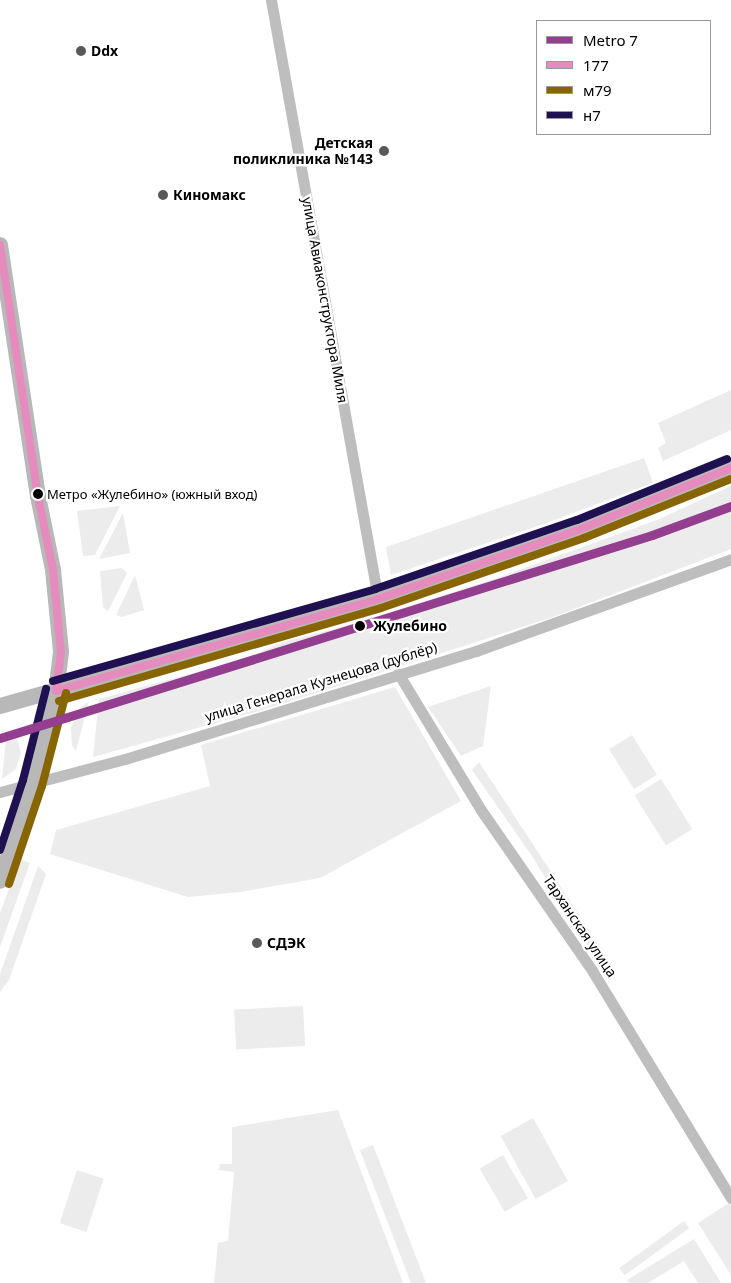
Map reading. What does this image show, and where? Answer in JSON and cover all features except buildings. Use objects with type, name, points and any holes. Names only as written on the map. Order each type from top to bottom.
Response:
[{"type":"main road","points":[[0,245],[38,496],[53,570],[61,652],[56,691],[33,783],[0,882]]},
{"type":"main road","points":[[0,706],[378,599],[581,529],[731,468]]},
{"type":"street","name":"улица Авиаконструктора Миля","points":[[271,0],[378,599]]},
{"type":"street","name":"улица Генерала Кузнецова (дублёр)","points":[[0,792],[124,759],[531,632],[731,559]]},
{"type":"street","name":"Тарханская улица","points":[[398,673],[481,810],[593,972],[731,1198]]},
{"type":"shaded area","points":[[731,390],[731,430],[663,461],[658,448],[666,443],[658,423]]},
{"type":"shaded area","points":[[644,458],[653,483],[544,524],[391,575],[386,547]]},
{"type":"shaded area","points":[[731,486],[731,549],[553,617],[259,711],[93,757],[99,699],[251,657],[280,643],[360,622],[497,578],[657,520]]},
{"type":"shaded area","points":[[120,506],[95,555],[83,556],[77,511]]},
{"type":"shaded area","points":[[123,513],[130,553],[99,559]]},
{"type":"shaded area","points":[[122,568],[127,573],[108,611],[103,607],[100,571]]},
{"type":"shaded area","points":[[135,575],[144,610],[122,617],[116,615]]},
{"type":"shaded area","points":[[491,686],[483,746],[461,756],[428,707]]},
{"type":"shaded area","points":[[395,687],[461,801],[320,878],[240,892],[188,897],[50,854],[56,830],[210,786],[201,745]]},
{"type":"shaded area","points":[[89,701],[76,751],[72,746],[71,727],[80,708]]},
{"type":"shaded area","points":[[7,730],[17,739],[21,753],[16,769],[2,779]]},
{"type":"shaded area","points":[[632,735],[657,775],[634,789],[609,749]]},
{"type":"shaded area","points":[[479,762],[604,953],[592,957],[534,859],[472,770]]},
{"type":"shaded area","points":[[661,779],[692,829],[666,845],[635,795]]},
{"type":"shaded area","points":[[20,859],[30,863],[0,947],[0,913]]},
{"type":"shaded area","points":[[38,866],[46,874],[9,980],[0,992],[0,974]]},
{"type":"shaded area","points":[[303,1006],[305,1046],[236,1050],[234,1010]]},
{"type":"shaded area","points":[[338,1110],[403,1283],[214,1283],[218,1243],[228,1241],[234,1172],[219,1170],[220,1164],[232,1164],[232,1127]]},
{"type":"shaded area","points":[[533,1118],[568,1181],[536,1199],[501,1136]]},
{"type":"shaded area","points":[[373,1145],[426,1283],[411,1283],[360,1150]]},
{"type":"shaded area","points":[[503,1155],[528,1198],[505,1212],[480,1168]]},
{"type":"shaded area","points":[[77,1170],[104,1179],[86,1232],[60,1223]]},
{"type":"shaded area","points":[[729,1203],[731,1207],[731,1275],[698,1223]]},
{"type":"shaded area","points":[[684,1221],[689,1228],[625,1275],[619,1268]]},
{"type":"shaded area","points":[[694,1239],[721,1283],[698,1283],[684,1261],[648,1283],[629,1283],[627,1280]]},
{"type":"metro line","name":"7","points":[[0,738],[652,535],[731,506]]},
{"type":"transit line","name":"177","points":[[0,245],[38,496],[53,570],[61,652],[56,691]]},
{"type":"transit line","name":"н7","points":[[53,681],[375,589],[577,520],[727,459]]},
{"type":"transit line","name":"177","points":[[56,691],[378,599],[581,529],[731,468]]},
{"type":"transit line","name":"м79","points":[[59,701],[381,608],[584,538],[731,479]]},
{"type":"transit line","name":"н7","points":[[0,850],[23,780],[46,689]]},
{"type":"transit line","name":"м79","points":[[9,884],[42,786],[66,693]]},
{"type":"place","name":"Ddx","points":[[81,51]]},
{"type":"place","name":"Детская поликлиника №143","points":[[384,151]]},
{"type":"place","name":"Киномакс","points":[[163,195]]},
{"type":"place","name":"Метро «Жулебино» (южный вход)","points":[[38,494]]},
{"type":"place","name":"Жулебино","points":[[360,626]]},
{"type":"place","name":"СДЭК","points":[[257,943]]}]
